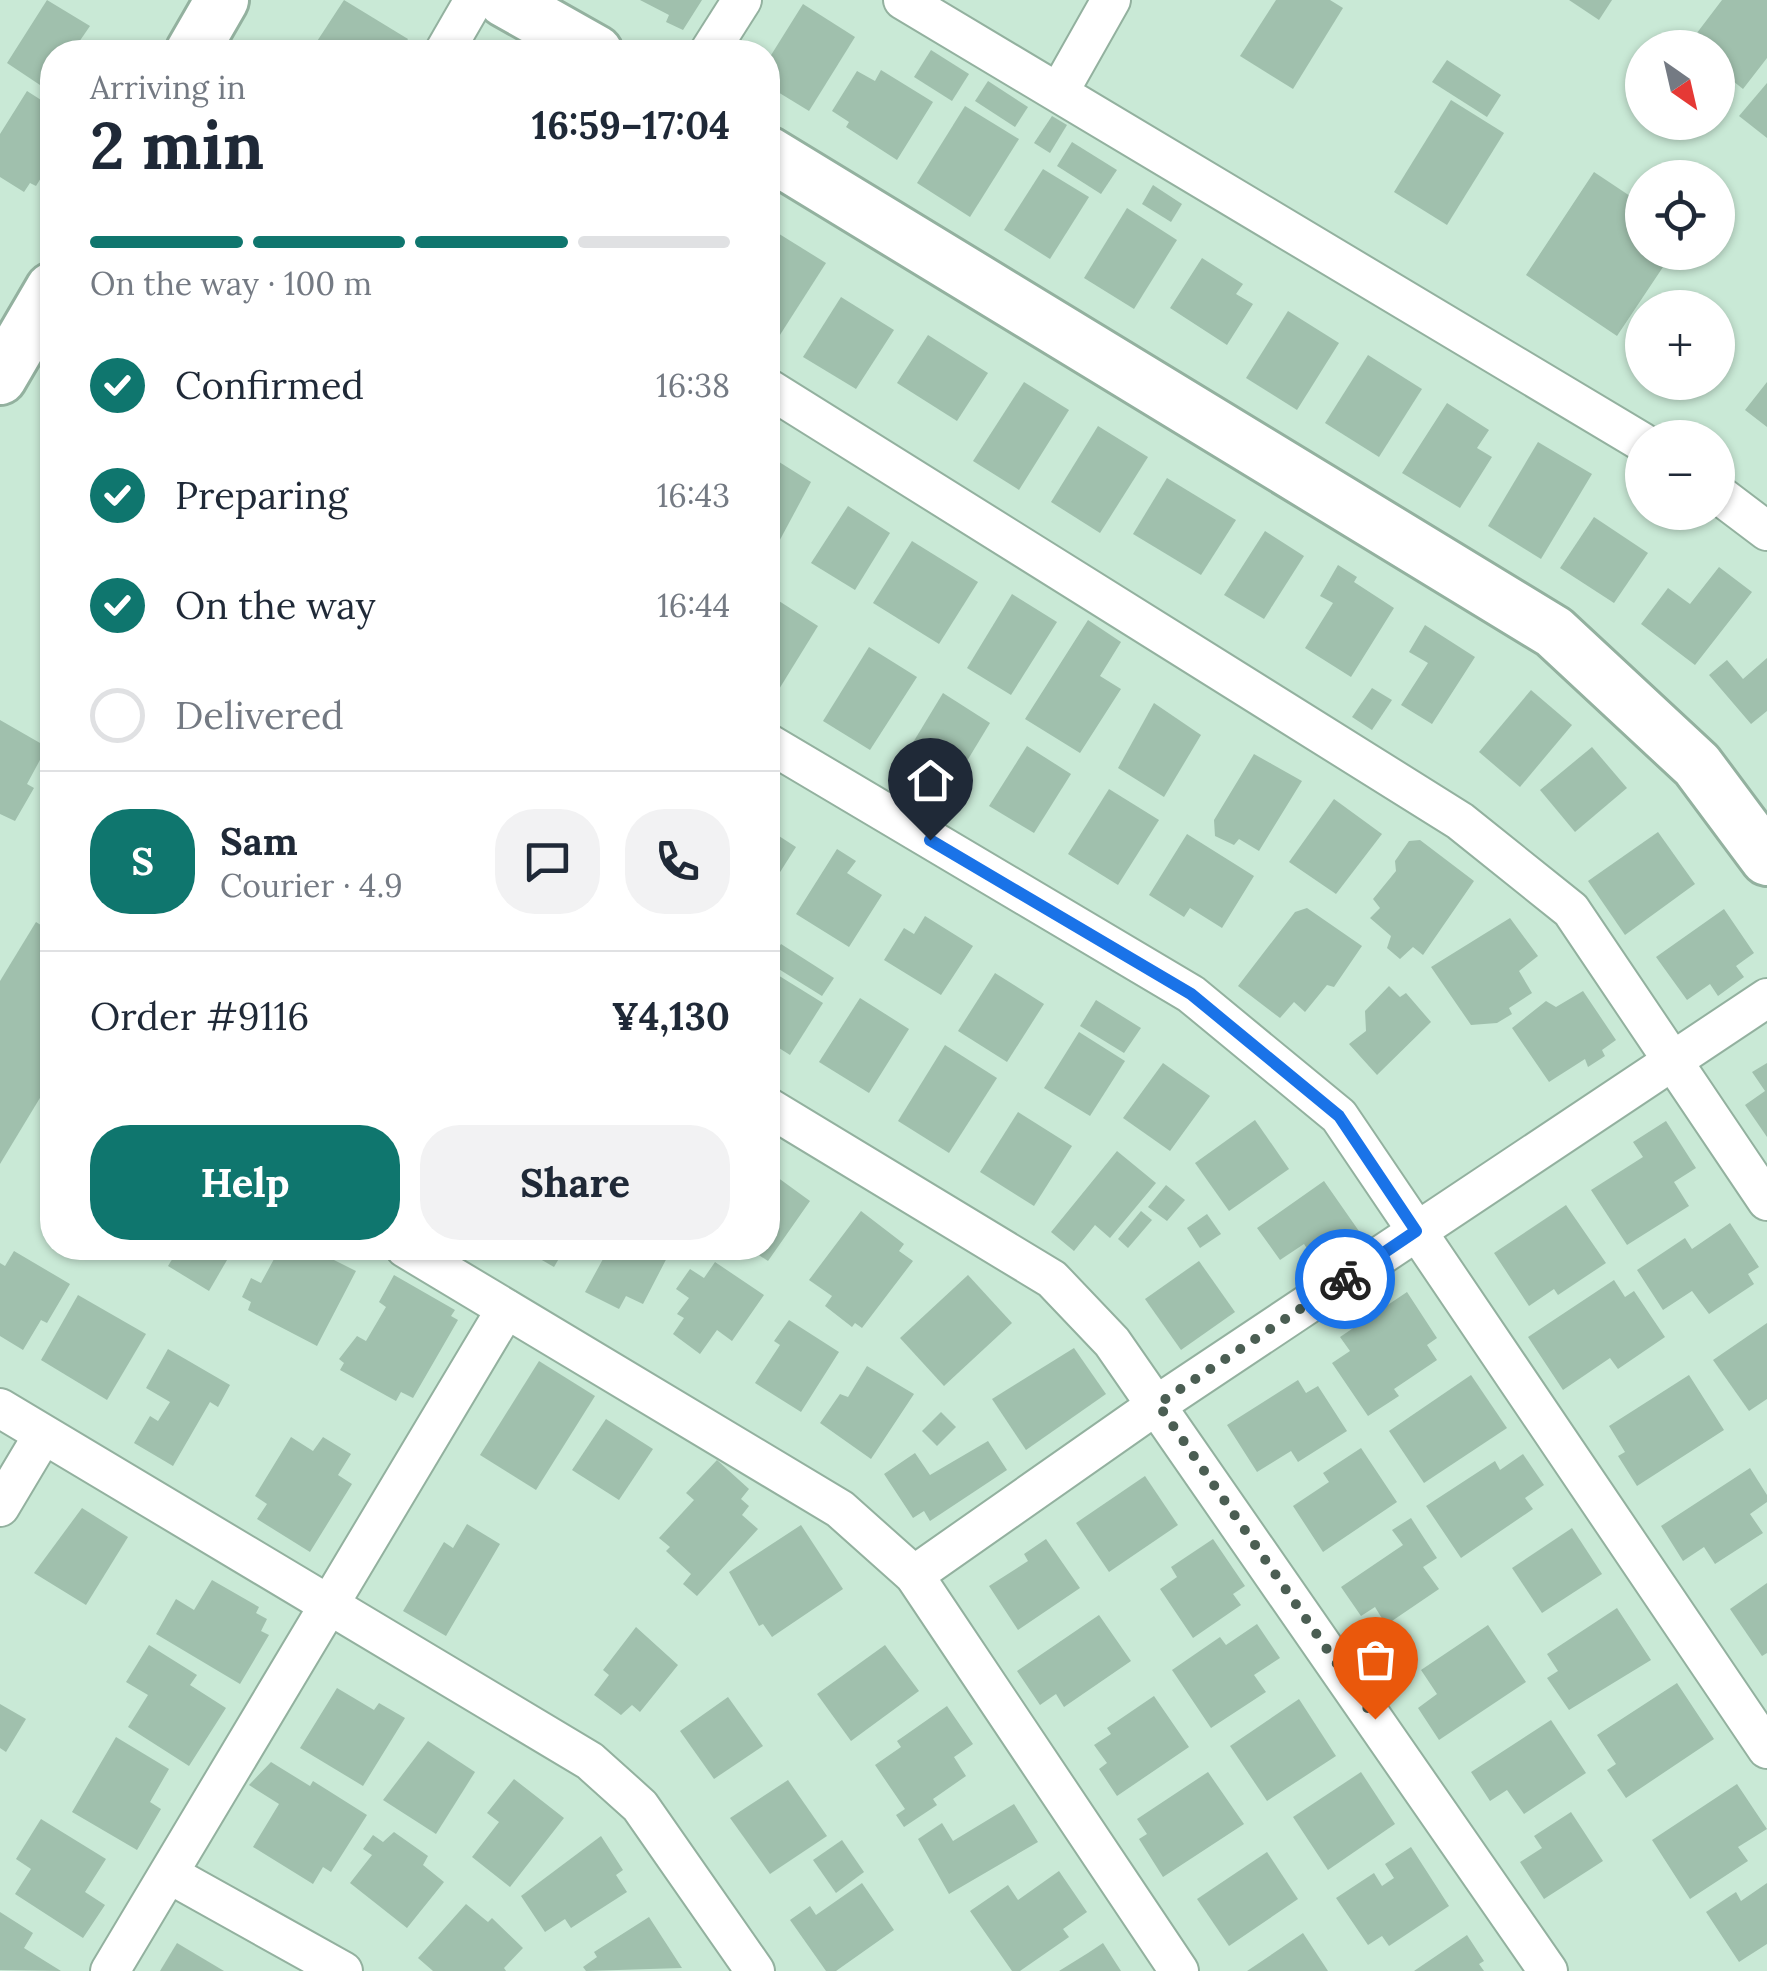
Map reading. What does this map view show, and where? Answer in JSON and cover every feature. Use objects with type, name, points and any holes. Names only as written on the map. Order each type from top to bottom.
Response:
[{"type":"street","points":[[199,40],[222,0]]},
{"type":"street","points":[[451,40],[474,0]]},
{"type":"street","points":[[504,0],[575,40]]},
{"type":"street","points":[[717,40],[742,0]]},
{"type":"street","points":[[903,0],[1625,432]]},
{"type":"street","points":[[1059,92],[1112,0]]},
{"type":"street","points":[[780,160],[1554,632],[1697,766],[1767,859]]},
{"type":"street","points":[[0,378],[40,310]]},
{"type":"street","points":[[780,396],[1460,821],[1571,910],[1767,1201]]},
{"type":"street","points":[[1735,507],[1767,532]]},
{"type":"street","points":[[780,750],[1191,994],[1339,1116],[1767,1749]]},
{"type":"street","points":[[914,1576],[1158,1404],[1767,998]]},
{"type":"street","points":[[780,1114],[1052,1279],[1112,1342],[1548,1971]]},
{"type":"street","points":[[425,1260],[840,1509],[914,1576],[1180,1971]]},
{"type":"street","points":[[110,1971],[506,1308]]},
{"type":"street","points":[[0,1408],[590,1760],[640,1806],[755,1971]]},
{"type":"street","points":[[0,1507],[43,1435]]},
{"type":"street","points":[[169,1874],[343,1971]]},
{"type":"building","points":[[47,0],[90,26],[80,40],[40,40],[40,85],[7,63]]},
{"type":"building","points":[[344,0],[408,39],[407,40],[318,40]]},
{"type":"building","points":[[640,0],[702,0],[683,30],[666,22],[669,15]]},
{"type":"building","points":[[1276,0],[1330,0],[1343,8],[1293,89],[1240,56]]},
{"type":"building","points":[[1569,0],[1612,0],[1599,20]]},
{"type":"building","points":[[1722,0],[1767,0],[1767,58],[1743,89],[1735,83],[1735,30],[1699,30]]},
{"type":"building","points":[[803,4],[855,37],[809,111],[780,93],[780,41]]},
{"type":"building","points":[[931,50],[969,74],[952,101],[914,77]]},
{"type":"building","points":[[1447,60],[1501,95],[1487,117],[1432,82]]},
{"type":"building","points":[[881,70],[933,102],[897,160],[846,127],[849,122],[832,111],[857,71],[875,81]]},
{"type":"building","points":[[988,81],[1028,107],[1015,127],[975,101]]},
{"type":"building","points":[[1767,83],[1767,138],[1739,116]]},
{"type":"building","points":[[27,91],[40,99],[40,180],[36,186],[30,183],[24,192],[0,177],[0,134]]},
{"type":"building","points":[[1451,100],[1504,133],[1447,225],[1394,192]]},
{"type":"building","points":[[965,106],[1019,139],[970,217],[917,183]]},
{"type":"building","points":[[1052,116],[1067,125],[1050,153],[1034,143]]},
{"type":"building","points":[[1072,142],[1117,170],[1101,194],[1057,166]]},
{"type":"building","points":[[1043,169],[1089,197],[1050,259],[1004,230]]},
{"type":"building","points":[[1594,172],[1625,193],[1625,270],[1661,270],[1648,290],[1625,290],[1625,324],[1617,336],[1526,275]]},
{"type":"building","points":[[1153,185],[1182,204],[1171,222],[1142,204]]},
{"type":"building","points":[[1127,208],[1177,240],[1134,309],[1084,278]]},
{"type":"building","points":[[780,234],[826,263],[780,335]]},
{"type":"building","points":[[1202,258],[1243,284],[1236,294],[1253,304],[1227,345],[1170,308]]},
{"type":"building","points":[[841,297],[894,330],[856,389],[803,357]]},
{"type":"building","points":[[1288,311],[1339,343],[1297,410],[1246,378]]},
{"type":"building","points":[[928,335],[988,373],[957,421],[897,383]]},
{"type":"building","points":[[1368,355],[1422,389],[1379,457],[1325,423]]},
{"type":"building","points":[[1024,382],[1069,410],[1019,490],[973,461]]},
{"type":"building","points":[[1767,382],[1767,427],[1745,410]]},
{"type":"building","points":[[1447,403],[1489,430],[1477,448],[1492,457],[1460,508],[1402,473]]},
{"type":"building","points":[[1098,426],[1148,457],[1100,533],[1051,502]]},
{"type":"building","points":[[1538,442],[1592,474],[1541,559],[1488,526]]},
{"type":"building","points":[[780,463],[811,482],[780,540]]},
{"type":"building","points":[[1167,478],[1236,520],[1201,575],[1133,534]]},
{"type":"building","points":[[848,506],[890,533],[855,590],[811,563]]},
{"type":"building","points":[[1594,517],[1648,553],[1614,603],[1560,568]]},
{"type":"building","points":[[1265,531],[1304,556],[1264,619],[1224,595]]},
{"type":"building","points":[[912,541],[978,582],[939,644],[873,603]]},
{"type":"building","points":[[1338,565],[1357,577],[1354,582],[1394,608],[1351,677],[1305,648],[1333,603],[1320,596]]},
{"type":"building","points":[[1719,567],[1752,592],[1695,665],[1641,624],[1668,588],[1690,604]]},
{"type":"building","points":[[1012,594],[1057,622],[1011,695],[967,668]]},
{"type":"building","points":[[780,602],[818,626],[780,688]]},
{"type":"building","points":[[1088,620],[1121,642],[1100,676],[1121,689],[1080,753],[1025,719]]},
{"type":"building","points":[[1425,625],[1475,657],[1432,724],[1401,705],[1428,663],[1409,652]]},
{"type":"building","points":[[869,647],[917,677],[870,750],[823,721]]},
{"type":"building","points":[[1767,658],[1767,711],[1751,724],[1709,675],[1727,660],[1743,679]]},
{"type":"building","points":[[1372,688],[1392,700],[1372,730],[1352,717]]},
{"type":"building","points":[[1531,690],[1572,725],[1520,787],[1479,752]]},
{"type":"building","points":[[943,693],[990,723],[950,789],[903,759]]},
{"type":"building","points":[[1154,703],[1201,735],[1164,797],[1118,768]]},
{"type":"building","points":[[0,720],[40,743],[40,760],[27,784],[34,788],[15,821],[0,814]]},
{"type":"building","points":[[1027,746],[1071,774],[1034,833],[989,806]]},
{"type":"building","points":[[1592,747],[1627,788],[1575,832],[1540,790]]},
{"type":"building","points":[[1254,754],[1302,781],[1259,851],[1239,839],[1234,845],[1215,836],[1214,820]]},
{"type":"building","points":[[1109,789],[1159,820],[1118,885],[1068,854]]},
{"type":"building","points":[[1334,799],[1382,834],[1336,894],[1289,862]]},
{"type":"building","points":[[1658,832],[1695,884],[1625,935],[1588,881]]},
{"type":"building","points":[[1187,834],[1254,876],[1222,928],[1190,908],[1184,917],[1149,895]]},
{"type":"building","points":[[780,837],[796,847],[780,872]]},
{"type":"building","points":[[1420,840],[1474,881],[1423,955],[1413,947],[1400,959],[1387,948],[1391,936],[1370,918],[1380,908],[1373,899],[1396,871],[1395,861],[1409,841]]},
{"type":"building","points":[[837,849],[856,861],[847,873],[882,895],[849,947],[796,914]]},
{"type":"building","points":[[1307,908],[1362,946],[1334,987],[1327,985],[1305,1012],[1294,1002],[1280,1018],[1238,986],[1295,912]]},
{"type":"building","points":[[1724,909],[1754,953],[1736,966],[1744,977],[1718,996],[1710,984],[1687,1000],[1656,957]]},
{"type":"building","points":[[925,916],[973,946],[941,995],[884,960],[904,928],[914,934]]},
{"type":"building","points":[[1510,918],[1538,956],[1519,971],[1532,993],[1509,1008],[1512,1014],[1497,1023],[1471,1025],[1431,967]]},
{"type":"building","points":[[36,922],[40,924],[40,1098],[0,1164],[0,981]]},
{"type":"building","points":[[780,946],[834,978],[822,996],[780,970]]},
{"type":"building","points":[[995,973],[1044,1004],[1007,1062],[958,1031]]},
{"type":"building","points":[[780,976],[823,1003],[790,1055],[780,1049]]},
{"type":"building","points":[[1389,986],[1400,997],[1406,993],[1431,1022],[1377,1075],[1349,1044],[1366,1031],[1365,1011]]},
{"type":"building","points":[[1583,991],[1616,1040],[1602,1050],[1605,1056],[1588,1067],[1585,1059],[1549,1082],[1512,1028],[1546,1001],[1556,1007]]},
{"type":"building","points":[[860,998],[909,1029],[869,1093],[819,1062]]},
{"type":"building","points":[[1096,1000],[1141,1028],[1124,1053],[1080,1026]]},
{"type":"building","points":[[1079,1032],[1125,1061],[1090,1116],[1044,1088]]},
{"type":"building","points":[[945,1045],[997,1078],[949,1153],[898,1121]]},
{"type":"building","points":[[1163,1063],[1210,1096],[1170,1151],[1123,1118]]},
{"type":"building","points":[[1767,1063],[1767,1137],[1745,1105],[1765,1091],[1752,1072]]},
{"type":"building","points":[[1018,1112],[1072,1146],[1034,1206],[980,1172]]},
{"type":"building","points":[[1255,1120],[1289,1169],[1229,1211],[1195,1163]]},
{"type":"building","points":[[1666,1121],[1696,1168],[1674,1182],[1689,1206],[1627,1245],[1591,1190],[1643,1157],[1633,1142]]},
{"type":"building","points":[[1117,1151],[1156,1183],[1110,1238],[1095,1225],[1074,1251],[1051,1232]]},
{"type":"building","points":[[780,1179],[810,1201],[780,1244]]},
{"type":"building","points":[[1324,1181],[1361,1234],[1318,1265],[1304,1244],[1280,1260],[1257,1228]]},
{"type":"building","points":[[1166,1185],[1185,1200],[1167,1221],[1148,1207]]},
{"type":"building","points":[[1566,1205],[1606,1263],[1558,1295],[1554,1289],[1529,1306],[1494,1253]]},
{"type":"building","points":[[861,1211],[904,1244],[899,1251],[913,1261],[862,1328],[855,1323],[852,1327],[825,1306],[832,1296],[809,1280]]},
{"type":"building","points":[[1141,1211],[1152,1220],[1128,1248],[1118,1239]]},
{"type":"building","points":[[1207,1214],[1221,1234],[1200,1248],[1187,1228]]},
{"type":"building","points":[[1730,1223],[1759,1267],[1748,1274],[1754,1284],[1709,1314],[1692,1291],[1663,1310],[1637,1270],[1685,1238],[1692,1249]]},
{"type":"building","points":[[14,1251],[70,1284],[47,1323],[41,1320],[23,1350],[0,1336],[0,1263],[5,1266]]},
{"type":"building","points":[[172,1260],[227,1260],[209,1291],[168,1266]]},
{"type":"building","points":[[273,1260],[334,1260],[356,1271],[317,1346],[248,1310],[251,1302],[242,1297],[251,1278],[261,1283]]},
{"type":"building","points":[[602,1260],[666,1260],[643,1304],[626,1296],[619,1309],[585,1292]]},
{"type":"building","points":[[1199,1261],[1235,1312],[1181,1350],[1145,1299]]},
{"type":"building","points":[[715,1262],[764,1295],[732,1341],[717,1330],[700,1354],[673,1334],[684,1318],[677,1314],[689,1298],[676,1289],[690,1269],[704,1278]]},
{"type":"building","points":[[394,1275],[455,1310],[451,1316],[458,1320],[413,1398],[401,1392],[396,1401],[340,1370],[344,1363],[339,1359],[357,1336],[366,1341],[386,1307],[379,1302]]},
{"type":"building","points":[[968,1275],[1012,1323],[944,1386],[900,1338]]},
{"type":"building","points":[[1614,1280],[1625,1297],[1634,1291],[1665,1337],[1618,1369],[1610,1358],[1563,1390],[1528,1337]]},
{"type":"building","points":[[1407,1292],[1437,1338],[1427,1345],[1437,1360],[1394,1389],[1399,1396],[1368,1416],[1332,1363],[1350,1351],[1340,1337]]},
{"type":"building","points":[[78,1295],[146,1334],[107,1400],[41,1360]]},
{"type":"building","points":[[789,1320],[839,1352],[801,1412],[755,1383],[780,1345],[774,1341]]},
{"type":"building","points":[[1767,1323],[1767,1399],[1749,1411],[1713,1360]]},
{"type":"building","points":[[1074,1348],[1106,1394],[1026,1450],[992,1399]]},
{"type":"building","points":[[168,1349],[230,1385],[218,1407],[210,1402],[173,1466],[134,1443],[150,1416],[158,1421],[170,1402],[146,1388]]},
{"type":"building","points":[[539,1361],[595,1396],[536,1490],[480,1455]]},
{"type":"building","points":[[867,1366],[914,1394],[871,1459],[820,1423],[840,1394],[848,1397]]},
{"type":"building","points":[[1471,1375],[1507,1428],[1424,1483],[1389,1431]]},
{"type":"building","points":[[1689,1375],[1724,1430],[1637,1486],[1618,1456],[1625,1452],[1609,1426]]},
{"type":"building","points":[[1298,1380],[1306,1393],[1318,1386],[1347,1431],[1298,1462],[1291,1451],[1257,1472],[1227,1425]]},
{"type":"building","points":[[941,1412],[956,1427],[937,1446],[922,1431]]},
{"type":"building","points":[[606,1419],[653,1449],[619,1500],[572,1470]]},
{"type":"building","points":[[291,1437],[313,1451],[323,1437],[351,1454],[338,1475],[352,1484],[310,1552],[257,1519],[267,1504],[255,1496]]},
{"type":"building","points":[[988,1441],[1007,1470],[930,1521],[924,1511],[913,1518],[884,1474],[915,1453],[930,1475]]},
{"type":"building","points":[[1361,1448],[1397,1502],[1323,1552],[1293,1506],[1329,1482],[1323,1473]]},
{"type":"building","points":[[1523,1454],[1544,1485],[1525,1498],[1533,1509],[1461,1558],[1426,1506],[1495,1461],[1500,1470]]},
{"type":"building","points":[[717,1460],[749,1489],[741,1499],[749,1506],[742,1515],[758,1529],[697,1596],[683,1584],[691,1574],[666,1551],[670,1547],[659,1538],[694,1500],[686,1493]]},
{"type":"building","points":[[1750,1468],[1767,1495],[1767,1502],[1750,1514],[1763,1533],[1715,1564],[1704,1547],[1683,1561],[1661,1526]]},
{"type":"building","points":[[1145,1476],[1178,1525],[1109,1572],[1076,1523]]},
{"type":"building","points":[[82,1508],[128,1537],[86,1605],[34,1573]]},
{"type":"building","points":[[1411,1518],[1437,1558],[1423,1567],[1439,1589],[1386,1625],[1375,1607],[1361,1616],[1341,1587],[1403,1545],[1392,1530]]},
{"type":"building","points":[[467,1524],[500,1544],[446,1636],[403,1611],[444,1542],[453,1548]]},
{"type":"building","points":[[801,1525],[843,1589],[772,1637],[763,1624],[759,1626],[729,1572]]},
{"type":"building","points":[[1572,1528],[1602,1574],[1542,1613],[1512,1568]]},
{"type":"building","points":[[1046,1539],[1080,1588],[1018,1630],[989,1586],[1028,1561],[1024,1554]]},
{"type":"building","points":[[1213,1539],[1245,1586],[1233,1594],[1241,1605],[1193,1638],[1160,1589],[1177,1577],[1171,1567]]},
{"type":"building","points":[[212,1580],[259,1607],[256,1613],[267,1619],[261,1631],[269,1635],[240,1684],[156,1634],[176,1599],[194,1610]]},
{"type":"building","points":[[1767,1583],[1767,1653],[1762,1656],[1730,1609]]},
{"type":"building","points":[[1617,1608],[1651,1660],[1569,1710],[1547,1678],[1558,1671],[1547,1654]]},
{"type":"building","points":[[1099,1615],[1131,1661],[1064,1707],[1056,1694],[1040,1705],[1017,1671]]},
{"type":"building","points":[[1257,1624],[1280,1658],[1254,1675],[1266,1692],[1211,1728],[1172,1670],[1220,1637],[1226,1645]]},
{"type":"building","points":[[1488,1625],[1526,1682],[1439,1740],[1418,1708],[1437,1694],[1421,1670]]},
{"type":"building","points":[[636,1627],[678,1665],[640,1712],[632,1705],[621,1715],[594,1695],[609,1675],[603,1670]]},
{"type":"building","points":[[149,1645],[197,1675],[190,1685],[226,1708],[189,1766],[128,1727],[148,1695],[126,1682]]},
{"type":"building","points":[[885,1645],[919,1691],[851,1741],[817,1694]]},
{"type":"building","points":[[1677,1683],[1714,1739],[1626,1798],[1607,1770],[1616,1764],[1597,1735]]},
{"type":"building","points":[[337,1688],[374,1710],[379,1703],[405,1718],[363,1786],[300,1748]]},
{"type":"building","points":[[1154,1696],[1189,1747],[1117,1796],[1099,1769],[1107,1763],[1094,1745],[1111,1734],[1107,1728]]},
{"type":"building","points":[[728,1697],[763,1746],[714,1779],[680,1731]]},
{"type":"building","points":[[1299,1699],[1336,1756],[1267,1801],[1230,1746]]},
{"type":"building","points":[[0,1704],[26,1719],[6,1752],[0,1748]]},
{"type":"building","points":[[947,1706],[973,1744],[954,1757],[966,1776],[933,1799],[937,1805],[904,1827],[896,1815],[905,1809],[875,1765],[901,1747],[897,1741]]},
{"type":"building","points":[[1551,1720],[1586,1773],[1524,1814],[1507,1790],[1490,1801],[1471,1772]]},
{"type":"building","points":[[116,1737],[169,1769],[150,1802],[161,1809],[137,1850],[72,1812]]},
{"type":"building","points":[[428,1741],[475,1772],[436,1834],[383,1800]]},
{"type":"building","points":[[271,1762],[310,1786],[313,1781],[367,1815],[331,1872],[323,1867],[313,1884],[253,1847],[279,1804],[249,1785]]},
{"type":"building","points":[[1208,1772],[1244,1824],[1163,1877],[1139,1839],[1147,1834],[1137,1819]]},
{"type":"building","points":[[1361,1772],[1395,1824],[1328,1870],[1293,1817]]},
{"type":"building","points":[[514,1779],[564,1818],[510,1887],[472,1857],[499,1822],[487,1813]]},
{"type":"building","points":[[788,1780],[827,1836],[770,1874],[730,1818]]},
{"type":"building","points":[[1737,1784],[1767,1829],[1738,1847],[1748,1861],[1690,1899],[1652,1840]]},
{"type":"building","points":[[1014,1804],[1038,1842],[949,1894],[918,1839],[942,1823],[953,1841]]},
{"type":"building","points":[[1571,1812],[1603,1861],[1544,1899],[1520,1862],[1542,1848],[1534,1836]]},
{"type":"building","points":[[41,1819],[106,1859],[85,1892],[105,1905],[83,1938],[15,1894],[31,1869],[16,1859]]},
{"type":"building","points":[[394,1832],[428,1856],[423,1865],[444,1882],[407,1928],[350,1883],[372,1855],[363,1849],[373,1835],[383,1842]]},
{"type":"building","points":[[601,1836],[623,1870],[616,1875],[627,1892],[571,1928],[565,1919],[545,1932],[521,1896]]},
{"type":"building","points":[[842,1840],[864,1872],[836,1893],[813,1860]]},
{"type":"building","points":[[1411,1847],[1449,1906],[1389,1946],[1382,1936],[1368,1945],[1336,1898],[1374,1873],[1382,1886],[1394,1878],[1385,1864]]},
{"type":"building","points":[[1267,1852],[1298,1899],[1229,1946],[1197,1899]]},
{"type":"building","points":[[1059,1871],[1087,1912],[1063,1929],[1069,1937],[1020,1971],[1012,1971],[970,1911],[1008,1885],[1018,1900]]},
{"type":"building","points":[[862,1883],[894,1930],[836,1971],[826,1971],[790,1920],[810,1906],[816,1915]]},
{"type":"building","points":[[1767,1883],[1767,1944],[1739,1962],[1706,1912],[1736,1892],[1741,1901]]},
{"type":"building","points":[[466,1904],[488,1922],[492,1918],[523,1948],[504,1968],[506,1971],[433,1971],[418,1958]]},
{"type":"building","points":[[0,1912],[33,1933],[24,1948],[61,1971],[0,1970]]},
{"type":"building","points":[[649,1917],[682,1968],[586,1971],[583,1967],[597,1957],[594,1952]]},
{"type":"building","points":[[1303,1933],[1328,1971],[1247,1971],[1262,1961]]},
{"type":"building","points":[[1467,1935],[1484,1961],[1479,1964],[1484,1971],[1414,1971]]},
{"type":"building","points":[[177,1943],[224,1971],[160,1971]]},
{"type":"building","points":[[1103,1943],[1121,1971],[1059,1971],[1088,1953]]},
{"type":"way so far","points":[[1345,1279],[1158,1404],[1375,1719]]},
{"type":"route","points":[[930,840],[1191,994],[1339,1116],[1416,1231],[1345,1279]]}]
